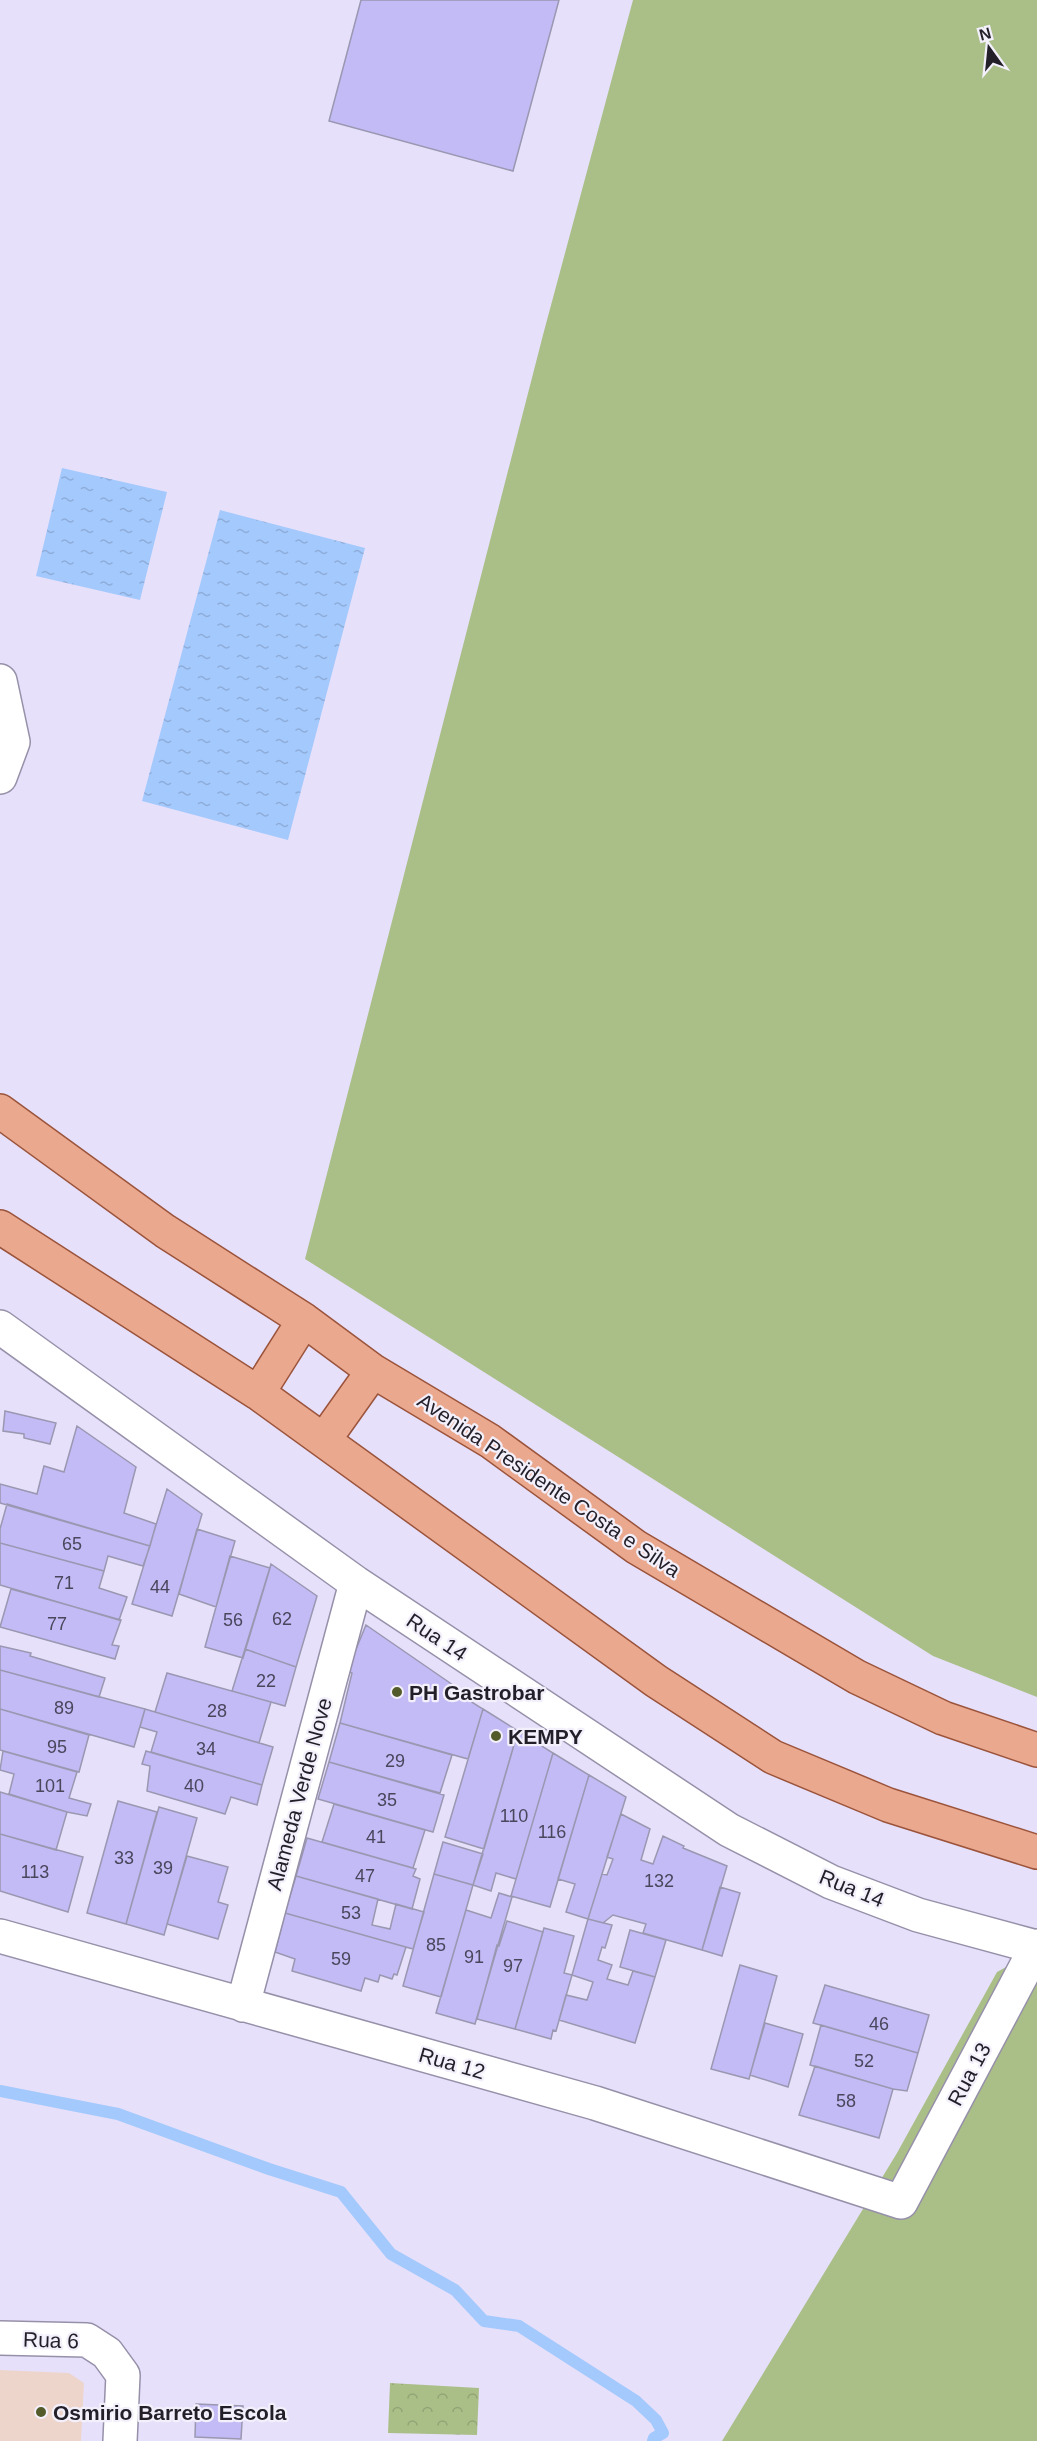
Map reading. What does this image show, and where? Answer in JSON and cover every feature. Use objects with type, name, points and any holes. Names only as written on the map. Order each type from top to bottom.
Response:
[{"type":"main road","name":"Avenida Presidente Costa e Silva","points":[[0,1111],[165,1231],[304,1320],[373,1371],[490,1441],[636,1547],[857,1677],[943,1718],[1037,1750]]},
{"type":"main road","points":[[0,1227],[258,1393],[647,1674],[773,1756],[888,1805],[1037,1852]]},
{"type":"main road","points":[[258,1393],[304,1320]]},
{"type":"main road","points":[[324,1440],[373,1371]]},
{"type":"street","points":[[0,681],[13,742],[0,777]]},
{"type":"street","name":"Rua 14","points":[[0,1327],[356,1583],[729,1830],[842,1886],[918,1914],[1036,1947]]},
{"type":"street","name":"Alameda Verde Nove","points":[[243,2005],[356,1583]]},
{"type":"street","name":"Rua 12","points":[[0,1936],[595,2103],[901,2202]]},
{"type":"street","name":"Rua 13","points":[[901,2202],[1036,1947]]},
{"type":"street","name":"Rua 6","points":[[0,2338],[87,2340],[107,2353],[123,2375],[120,2441]]},
{"type":"shaded area","name":"Osmirio Barreto Escola","points":[[0,2370],[69,2373],[84,2383],[81,2441],[0,2441]]},
{"type":"green space","points":[[633,0],[1037,0],[1037,1697],[933,1656],[305,1259],[543,335]]},
{"type":"green space","points":[[1037,1950],[1037,2441],[722,2441],[897,2153],[997,1972]]},
{"type":"green space","points":[[390,2383],[479,2388],[477,2435],[388,2433]]},
{"type":"water","points":[[62,468],[167,492],[140,600],[36,576]]},
{"type":"water","points":[[220,510],[365,548],[288,840],[142,801]]},
{"type":"building","points":[[361,0],[559,0],[513,171],[329,121]]},
{"type":"building","points":[[5,1411],[56,1423],[50,1444],[24,1438],[24,1434],[3,1431]]},
{"type":"building","points":[[77,1426],[136,1467],[124,1513],[156,1524],[150,1546],[0,1503],[0,1484],[37,1494],[44,1466],[64,1472]]},
{"type":"building","points":[[167,1489],[202,1514],[172,1616],[132,1604]]},
{"type":"building","points":[[7,1504],[150,1546],[143,1566],[108,1556],[104,1571],[0,1543],[0,1529]]},
{"type":"building","points":[[197,1529],[235,1541],[216,1607],[179,1594]]},
{"type":"building","points":[[0,1543],[104,1571],[99,1588],[127,1597],[119,1620],[0,1585]]},
{"type":"building","points":[[230,1556],[270,1568],[243,1658],[205,1647]]},
{"type":"building","points":[[271,1564],[317,1596],[296,1667],[245,1649]]},
{"type":"building","points":[[11,1589],[121,1620],[112,1645],[119,1646],[115,1659],[0,1627]]},
{"type":"building","points":[[366,1625],[466,1694],[465,1698],[483,1709],[468,1759],[340,1723],[352,1673],[347,1671]]},
{"type":"building","points":[[0,1646],[31,1653],[30,1656],[105,1678],[99,1697],[0,1670]]},
{"type":"building","points":[[245,1649],[296,1667],[285,1706],[232,1691]]},
{"type":"building","points":[[0,1670],[145,1709],[134,1747],[0,1709]]},
{"type":"building","points":[[167,1673],[271,1702],[259,1743],[155,1712]]},
{"type":"building","points":[[0,1709],[89,1735],[79,1772],[0,1750]]},
{"type":"building","points":[[145,1709],[273,1747],[262,1785],[151,1752],[157,1732],[140,1727]]},
{"type":"building","points":[[483,1709],[518,1731],[484,1849],[445,1837]]},
{"type":"building","points":[[340,1723],[452,1755],[440,1793],[329,1762]]},
{"type":"building","points":[[518,1731],[553,1753],[516,1879],[496,1873],[491,1891],[473,1885]]},
{"type":"building","points":[[3,1751],[77,1772],[69,1798],[91,1804],[87,1816],[9,1794],[14,1774],[0,1770]]},
{"type":"building","points":[[146,1751],[262,1785],[257,1805],[231,1797],[225,1814],[147,1791],[150,1766],[142,1764]]},
{"type":"building","points":[[553,1753],[589,1775],[550,1907],[511,1896]]},
{"type":"building","points":[[329,1762],[444,1795],[433,1832],[318,1799]]},
{"type":"building","points":[[589,1775],[626,1797],[588,1919],[566,1912],[575,1884],[558,1879]]},
{"type":"building","points":[[0,1792],[67,1812],[56,1850],[0,1834]]},
{"type":"building","points":[[118,1801],[157,1812],[126,1924],[87,1913]]},
{"type":"building","points":[[334,1804],[425,1830],[413,1868],[322,1842]]},
{"type":"building","points":[[159,1807],[197,1818],[164,1935],[126,1924]]},
{"type":"building","points":[[621,1814],[650,1829],[641,1860],[653,1864],[663,1836],[684,1846],[683,1848],[727,1866],[702,1950],[643,1933],[646,1924],[613,1915],[603,1923],[588,1919],[602,1874],[607,1875],[613,1859],[607,1857]]},
{"type":"building","points":[[0,1834],[83,1857],[68,1912],[0,1891]]},
{"type":"building","points":[[307,1838],[416,1869],[413,1876],[420,1879],[412,1909],[296,1876]]},
{"type":"building","points":[[443,1842],[483,1854],[473,1885],[434,1874]]},
{"type":"building","points":[[187,1856],[228,1867],[218,1902],[228,1905],[218,1939],[167,1924]]},
{"type":"building","points":[[434,1874],[473,1885],[441,1997],[403,1986]]},
{"type":"building","points":[[296,1876],[378,1899],[372,1925],[390,1929],[396,1904],[424,1912],[413,1949],[285,1913]]},
{"type":"building","points":[[720,1887],[740,1893],[722,1956],[702,1950]]},
{"type":"building","points":[[499,1893],[512,1897],[475,2024],[436,2013],[466,1910],[491,1918]]},
{"type":"building","points":[[285,1913],[406,1947],[397,1975],[394,1974],[392,1979],[380,1975],[378,1982],[365,1978],[361,1991],[292,1971],[295,1959],[275,1952]]},
{"type":"building","points":[[588,1919],[612,1925],[605,1948],[602,1947],[598,1960],[612,1965],[607,1979],[628,1985],[633,1971],[655,1977],[635,2043],[559,2020],[566,1995],[587,2000],[593,1982],[572,1975]]},
{"type":"building","points":[[507,1921],[543,1932],[515,2029],[477,2019],[497,1945],[499,1946]]},
{"type":"building","points":[[544,1928],[574,1936],[564,1973],[572,1975],[556,2031],[553,2030],[551,2039],[515,2029]]},
{"type":"building","points":[[630,1930],[666,1940],[655,1977],[620,1967]]},
{"type":"building","points":[[740,1965],[777,1976],[749,2079],[711,2069]]},
{"type":"building","points":[[825,1985],[929,2015],[918,2053],[813,2023]]},
{"type":"building","points":[[765,2023],[803,2034],[788,2087],[750,2075]]},
{"type":"building","points":[[821,2025],[918,2053],[907,2091],[810,2065]]},
{"type":"building","points":[[815,2066],[893,2089],[879,2138],[799,2115]]},
{"type":"building","points":[[196,2404],[243,2406],[241,2439],[195,2437]]},
{"type":"waterway","points":[[0,2091],[118,2114],[269,2169],[341,2192],[391,2254],[455,2290],[484,2321],[519,2326],[636,2401],[656,2420],[663,2433],[653,2441]]},
{"type":"place","name":"PH Gastrobar","points":[[397,1692]]},
{"type":"place","name":"KEMPY","points":[[496,1736]]},
{"type":"place","name":"Osmirio Barreto Escola","points":[[41,2412]]}]
